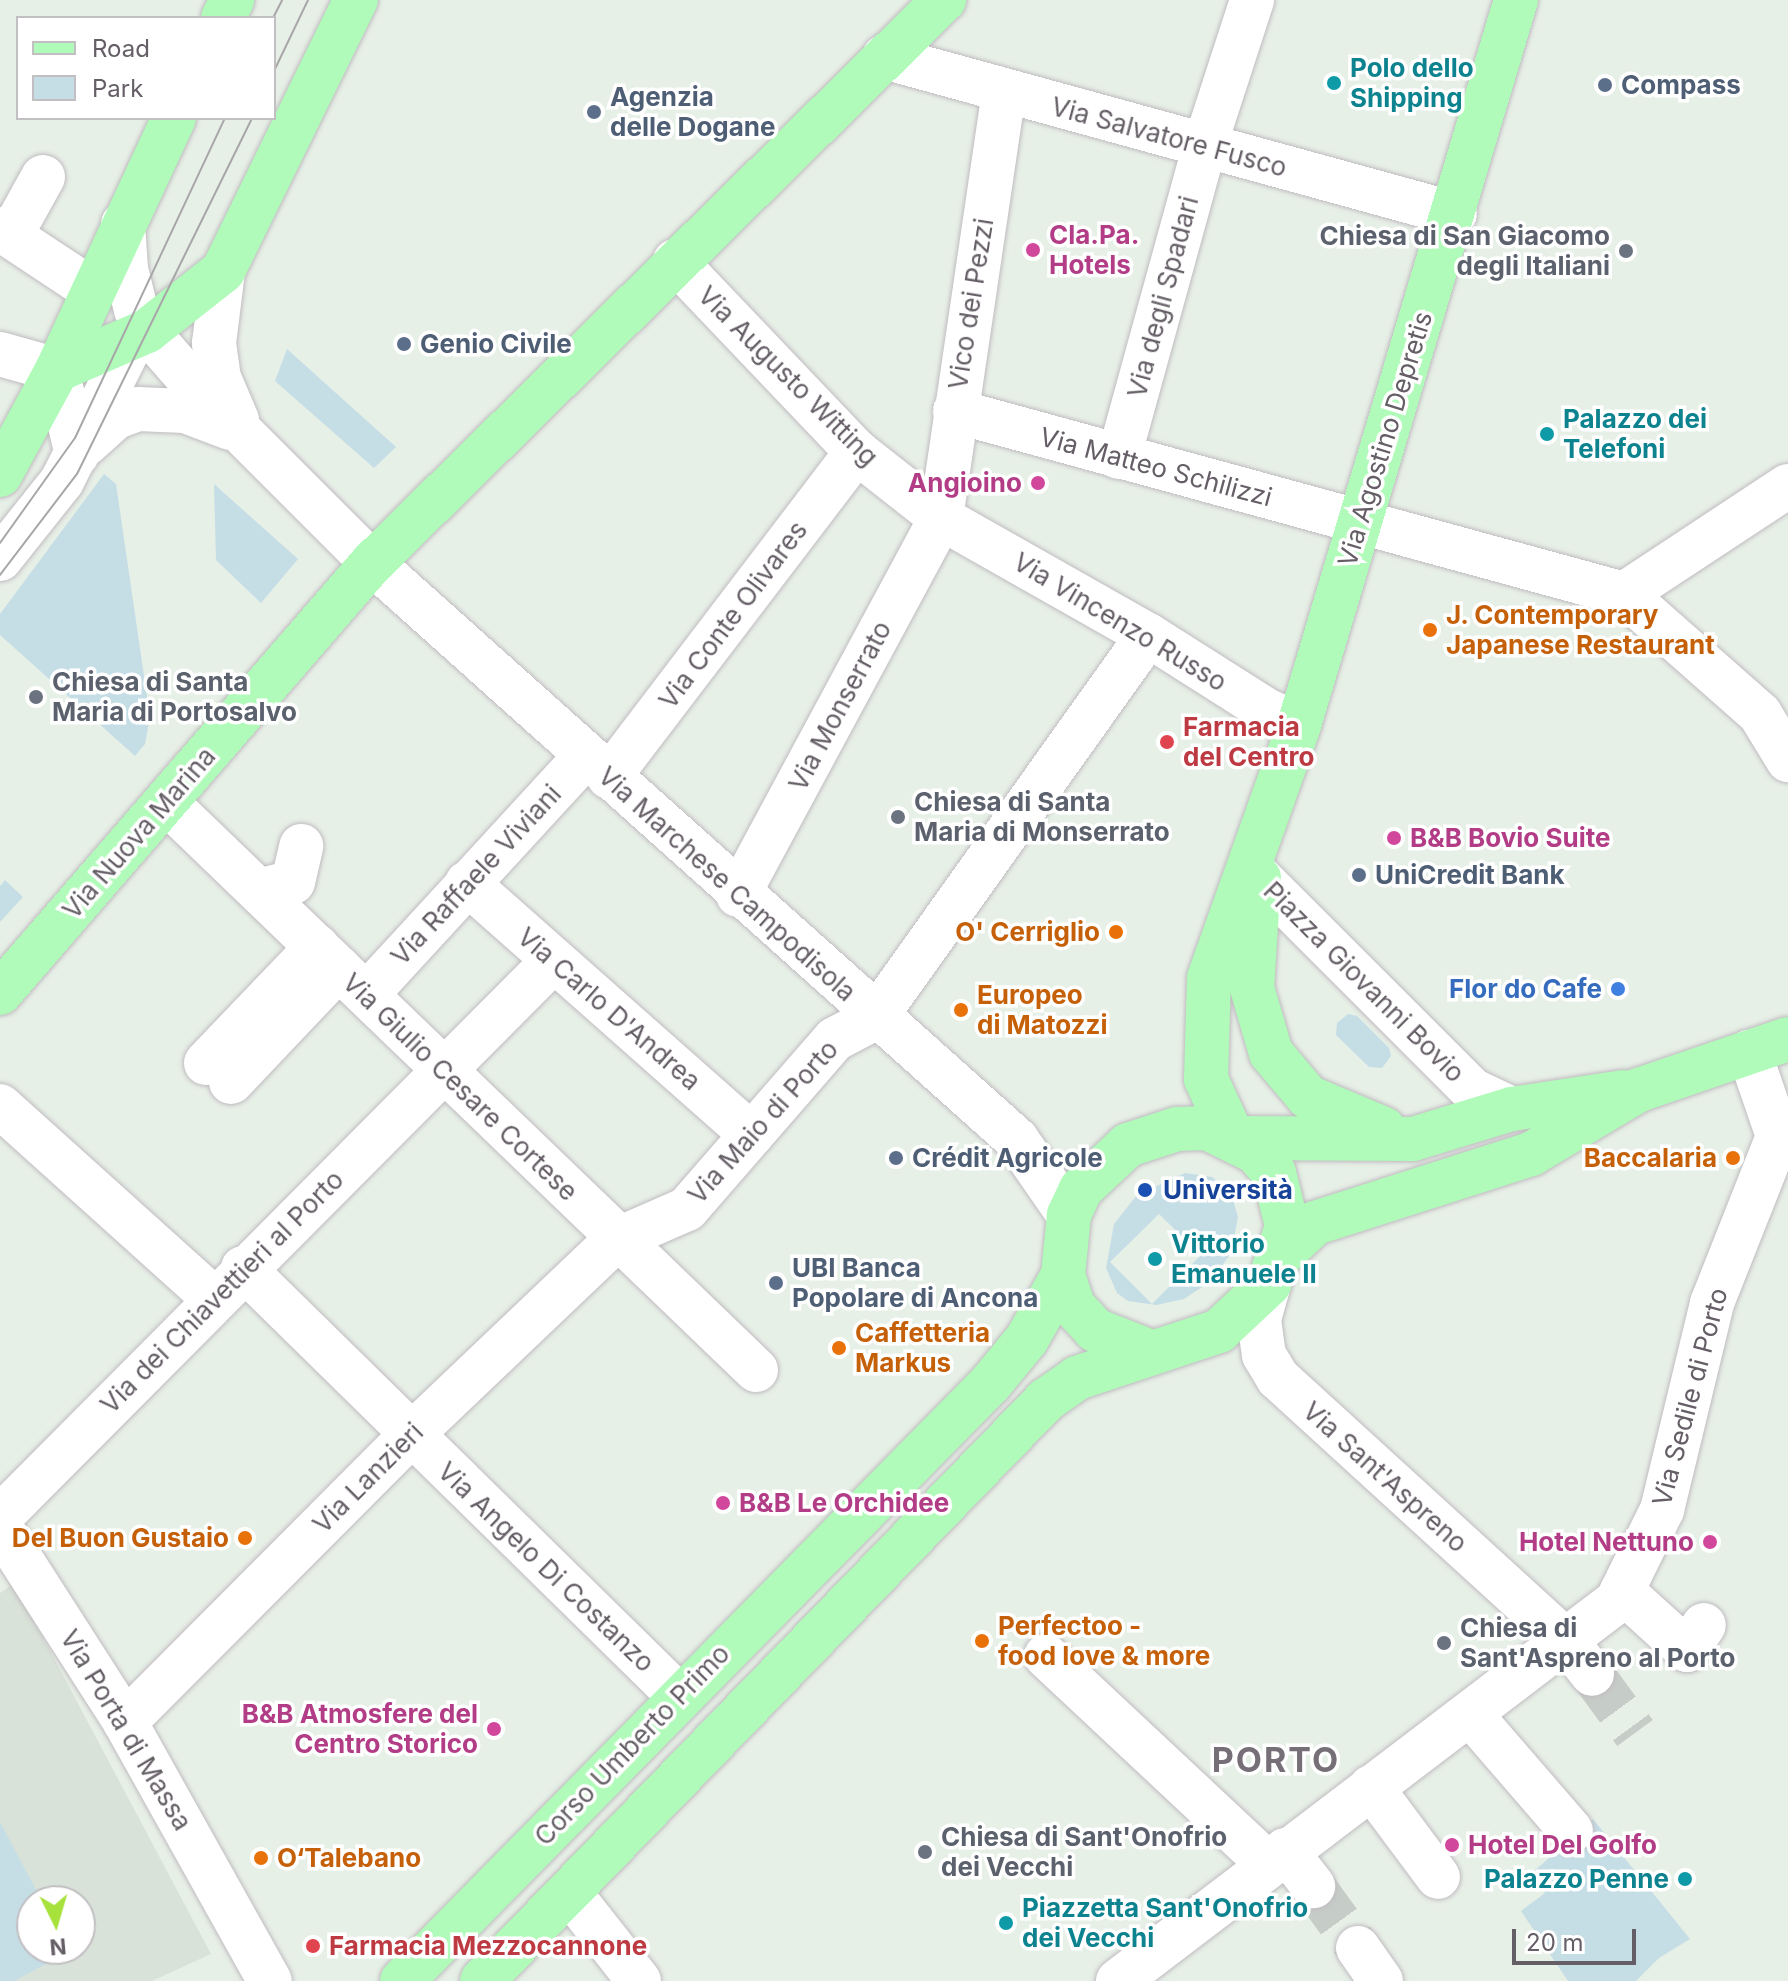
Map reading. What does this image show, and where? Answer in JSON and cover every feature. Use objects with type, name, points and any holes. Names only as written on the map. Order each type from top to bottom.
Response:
[{"type":"main road","points":[[57,370],[140,334],[223,271],[356,0]]},
{"type":"main road","name":"Via Nuova Marina","points":[[0,993],[372,563],[675,261],[944,0]]},
{"type":"main road","name":"Via Agostino Depretis","points":[[1265,832],[1357,523],[1455,214],[1516,0]]},
{"type":"main road","points":[[0,475],[57,370],[173,120]]},
{"type":"main road","points":[[1265,832],[1252,988],[1271,1053],[1308,1097],[1413,1139]]},
{"type":"main road","name":"Piazza Giovanni Bovio","points":[[1233,1138],[1206,1079],[1209,978],[1236,892],[1265,832]]},
{"type":"main road","points":[[482,1981],[1046,1400],[1077,1378],[1151,1352],[1189,1345],[1219,1331],[1315,1223],[1531,1154],[1639,1090],[1768,1045]]},
{"type":"main road","name":"Piazza Giovanni Bovio","points":[[1233,1138],[1413,1139],[1512,1109],[1639,1090]]},
{"type":"main road","name":"Piazza Giovanni Bovio","points":[[1151,1352],[1095,1330],[1073,1306],[1063,1275],[1069,1215],[1081,1189],[1128,1145],[1177,1129],[1207,1128],[1233,1138],[1274,1173],[1287,1226],[1276,1269]]},
{"type":"main road","name":"Piazza Giovanni Bovio","points":[[864,1510],[990,1384],[1027,1339],[1063,1275]]},
{"type":"main road","name":"Corso Umberto Primo","points":[[402,1981],[864,1510]]},
{"type":"street","name":"Via degli Spadari","points":[[1119,457],[1204,148],[1252,0]]},
{"type":"street","name":"Via Salvatore Fusco","points":[[884,57],[1204,148],[1455,214]]},
{"type":"street","name":"Vico dei Pezzi","points":[[941,518],[1004,91]]},
{"type":"street","points":[[43,177],[6,231],[92,290]]},
{"type":"street","points":[[77,455],[140,334],[128,284],[123,224]]},
{"type":"street","name":"Via Augusto Witting","points":[[675,261],[857,452],[941,518]]},
{"type":"street","points":[[223,271],[214,343],[219,378],[243,434]]},
{"type":"street","name":"Via Marchese Campodisola","points":[[140,334],[372,563],[875,1018],[1017,1140],[1069,1215]]},
{"type":"street","points":[[0,354],[57,370],[77,455]]},
{"type":"street","points":[[0,559],[98,430],[138,409],[185,411],[243,434]]},
{"type":"street","name":"Via Matteo Schilizzi","points":[[955,411],[1624,594]]},
{"type":"street","name":"Via Conte Olivares","points":[[597,767],[857,452]]},
{"type":"street","points":[[1788,486],[1624,594],[1774,704],[1788,760]]},
{"type":"street","name":"Via Vincenzo Russo","points":[[941,518],[1148,635],[1266,710],[1299,725]]},
{"type":"street","name":"Via Monserrato","points":[[738,895],[941,518]]},
{"type":"street","name":"Via Maio di Porto","points":[[616,1240],[687,1209],[835,1039],[875,1018],[1148,635]]},
{"type":"street","name":"Via Raffaele Viviani","points":[[219,1072],[341,969],[467,883],[597,767]]},
{"type":"street","name":"Via Giulio Cesare Cortese","points":[[166,802],[447,1070],[616,1240],[756,1370]]},
{"type":"street","points":[[259,891],[293,882],[301,846]]},
{"type":"street","name":"Piazza Giovanni Bovio","points":[[1259,877],[1472,1090],[1512,1109]]},
{"type":"street","name":"Via Carlo D'Andrea","points":[[467,883],[752,1135]]},
{"type":"street","name":"Via dei Chiavettieri al Porto","points":[[3,1536],[228,1283],[447,1070],[553,961]]},
{"type":"street","name":"Via Sedile di Porto","points":[[1118,1981],[1276,1857],[1471,1715],[1580,1658],[1617,1601],[1662,1510],[1712,1303],[1783,1144],[1768,1045]]},
{"type":"street","name":"Via Angelo Di Costanzo","points":[[0,1106],[228,1283],[411,1435],[679,1696]]},
{"type":"street","name":"Via Lanzieri","points":[[125,1722],[411,1435],[616,1240]]},
{"type":"street","name":"Via Sant'Aspreno","points":[[1276,1269],[1259,1320],[1264,1355],[1278,1378],[1580,1658]]},
{"type":"street","name":"Via Porta di Massa","points":[[3,1536],[125,1722],[270,1981]]},
{"type":"street","points":[[1622,1591],[1687,1650],[1704,1625]]},
{"type":"street","points":[[1046,1656],[1313,1886]]},
{"type":"street","points":[[1471,1715],[1571,1831]]},
{"type":"street","points":[[1371,1787],[1438,1877]]},
{"type":"street","points":[[569,1892],[639,1981]]},
{"type":"shaded area","points":[[14,1583],[211,1954],[152,1981],[0,1981],[0,1593]]},
{"type":"green space","points":[[287,349],[396,447],[374,468],[275,381]]},
{"type":"green space","points":[[104,474],[116,484],[150,717],[145,744],[135,756],[0,635],[0,614]]},
{"type":"green space","points":[[214,484],[298,559],[261,603],[216,560]]},
{"type":"green space","points":[[5,880],[23,897],[0,922],[0,886]]},
{"type":"green space","points":[[1348,1014],[1357,1016],[1389,1048],[1391,1056],[1382,1068],[1369,1067],[1336,1035],[1337,1023]]},
{"type":"green space","points":[[1185,1173],[1212,1177],[1231,1193],[1238,1217],[1231,1253],[1211,1281],[1184,1299],[1156,1305],[1128,1301],[1117,1293],[1106,1268],[1114,1224],[1137,1195]],"holes":[[[1159,1214],[1201,1255],[1152,1304],[1110,1262]]]},
{"type":"green space","points":[[1593,1819],[1690,1939],[1659,1958],[1636,1981],[1568,1981],[1521,1911],[1545,1893],[1532,1873]]},
{"type":"green space","points":[[0,1822],[33,1885],[16,1885],[16,1965],[44,1965],[14,1981],[0,1981]]},
{"type":"tunnel","points":[[1592,1674],[1635,1733]]},
{"type":"tunnel","points":[[1313,1886],[1358,1948]]},
{"type":"tram line","points":[[274,16],[282,0]]},
{"type":"tram line","points":[[276,67],[308,0]]},
{"type":"tram line","points":[[0,543],[75,438],[224,120]]},
{"type":"tram line","points":[[0,575],[77,474],[251,120]]},
{"type":"place","name":"Polo dello Shipping","points":[[1334,83]]},
{"type":"place","name":"Compass","points":[[1605,85]]},
{"type":"place","name":"Agenzia delle Dogane","points":[[594,112]]},
{"type":"place","name":"Cla.Pa. Hotels","points":[[1033,250]]},
{"type":"place","name":"Chiesa di San Giacomo degli Italiani","points":[[1626,251]]},
{"type":"place","name":"Genio Civile","points":[[404,344]]},
{"type":"place","name":"Palazzo dei Telefoni","points":[[1547,434]]},
{"type":"place","name":"Angioino","points":[[1038,483]]},
{"type":"place","name":"J. Contemporary Japanese Restaurant","points":[[1430,630]]},
{"type":"place","name":"Chiesa di Santa Maria di Portosalvo","points":[[36,697]]},
{"type":"place","name":"Farmacia del Centro","points":[[1167,742]]},
{"type":"place","name":"Chiesa di Santa Maria di Monserrato","points":[[898,817]]},
{"type":"place","name":"B&B Bovio Suite","points":[[1394,838]]},
{"type":"place","name":"UniCredit Bank","points":[[1359,875]]},
{"type":"place","name":"O' Cerriglio","points":[[1116,932]]},
{"type":"place","name":"Flor do Cafe","points":[[1618,989]]},
{"type":"place","name":"Europeo di Matozzi","points":[[961,1010]]},
{"type":"place","name":"Crédit Agricole","points":[[896,1158]]},
{"type":"place","name":"Baccalaria","points":[[1733,1158]]},
{"type":"place","name":"Università","points":[[1145,1190]]},
{"type":"place","name":"Vittorio Emanuele II","points":[[1155,1259]]},
{"type":"place","name":"UBI Banca Popolare di Ancona","points":[[776,1283]]},
{"type":"place","name":"Caffetteria Markus","points":[[839,1348]]},
{"type":"place","name":"B&B Le Orchidee","points":[[723,1503]]},
{"type":"place","name":"Del Buon Gustaio","points":[[245,1538]]},
{"type":"place","name":"Hotel Nettuno","points":[[1710,1542]]},
{"type":"place","name":"Perfectoo - food love & more","points":[[982,1641]]},
{"type":"place","name":"Chiesa di Sant'Aspreno al Porto","points":[[1444,1643]]},
{"type":"place","name":"B&B Atmosfere del Centro Storico","points":[[494,1729]]},
{"type":"place","name":"Hotel Del Golfo","points":[[1452,1845]]},
{"type":"place","name":"Chiesa di Sant'Onofrio dei Vecchi","points":[[925,1852]]},
{"type":"place","name":"O‘Talebano","points":[[261,1858]]},
{"type":"place","name":"Palazzo Penne","points":[[1685,1879]]},
{"type":"place","name":"Piazzetta Sant'Onofrio dei Vecchi","points":[[1006,1923]]},
{"type":"place","name":"Farmacia Mezzocannone","points":[[313,1946]]},
{"type":"district","name":"PORTO","points":[[1276,1760]]}]
